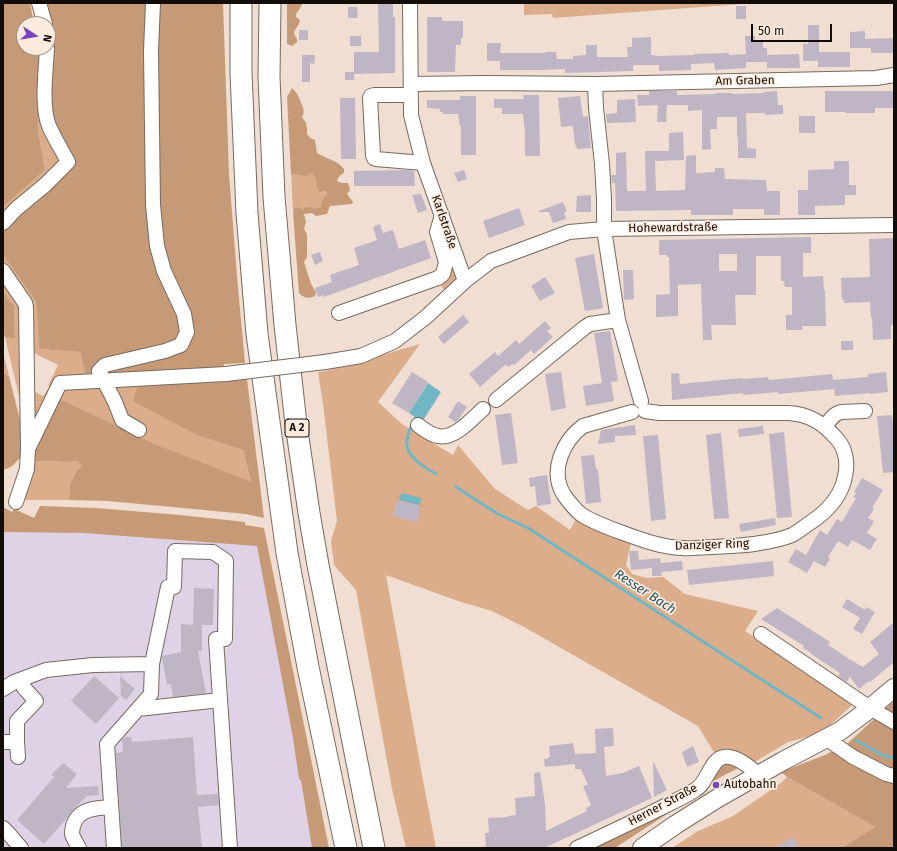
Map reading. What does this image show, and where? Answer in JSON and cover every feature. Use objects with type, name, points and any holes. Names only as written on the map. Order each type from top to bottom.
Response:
[{"type":"highway","name":"A 2","points":[[241,3],[247,213],[257,334],[287,553],[346,848]]},
{"type":"highway","name":"A 2","points":[[270,3],[269,77],[274,197],[285,324],[296,424],[318,565],[374,848]]},
{"type":"main road","name":"Herner Straße","points":[[642,848],[718,798],[783,761],[840,732],[894,688]]},
{"type":"street","points":[[39,3],[43,16]]},
{"type":"street","points":[[139,430],[122,420],[116,402],[99,371],[105,365],[165,351],[181,345],[187,332],[184,314],[164,271],[156,246],[153,205],[151,105],[153,3]]},
{"type":"street","name":"Karlstraße","points":[[410,3],[411,115],[423,163],[465,281]]},
{"type":"street","points":[[3,222],[45,185],[68,162],[49,126],[46,117],[45,87],[47,56]]},
{"type":"street","name":"Am Graben","points":[[410,89],[484,83],[595,84],[876,78],[894,75]]},
{"type":"street","points":[[595,84],[604,199],[604,229],[618,320],[639,408]]},
{"type":"street","points":[[410,89],[371,96],[373,155],[376,159],[423,163]]},
{"type":"street","points":[[339,313],[438,278],[443,274],[446,262],[437,232],[442,215]]},
{"type":"street","name":"Hohewardstraße","points":[[28,449],[60,383],[226,374],[361,356],[395,341],[426,318],[465,281],[491,261],[569,232],[604,229],[894,225]]},
{"type":"street","points":[[3,271],[25,303],[26,307],[27,469],[16,502]]},
{"type":"street","points":[[496,400],[590,324],[618,320]]},
{"type":"street","name":"Danziger Ring","points":[[639,408],[659,414],[793,414],[808,417],[821,423],[841,443],[846,466],[843,486],[836,499],[823,513],[792,535],[777,540],[740,546],[682,548],[659,545],[611,530],[593,522],[581,514],[570,503],[560,487],[557,468],[566,445],[583,426],[639,408]]},
{"type":"street","points":[[418,425],[438,436],[449,436],[460,430],[483,409]]},
{"type":"street","points":[[825,427],[834,415],[838,413],[865,411]]},
{"type":"street","points":[[114,848],[107,744],[151,694],[152,664],[168,587],[174,587],[175,551],[213,552],[226,561],[225,639],[216,639],[230,848]]},
{"type":"street","points":[[761,634],[870,708],[894,722]]},
{"type":"street","points":[[3,689],[14,682],[46,670],[93,665],[152,664]]},
{"type":"street","points":[[18,757],[10,742],[17,721],[36,701],[24,688],[22,679]]},
{"type":"street","points":[[138,709],[220,700]]},
{"type":"street","points":[[827,739],[853,757],[886,774],[894,776]]},
{"type":"street","name":"Herner Straße","points":[[577,848],[697,790],[704,782],[715,762],[722,757],[729,757],[747,765],[759,775]]},
{"type":"street","points":[[79,848],[72,834],[73,826],[77,818],[83,812],[92,809],[112,807]]},
{"type":"street","points":[[3,828],[21,848]]},
{"type":"shaded area","points":[[3,3],[30,3],[32,16],[16,16],[16,56],[38,56],[38,131],[45,170],[3,207]]},
{"type":"shaded area","points":[[43,3],[223,3],[229,174],[245,363],[224,364],[223,369],[86,377],[80,352],[39,349],[36,302],[3,255],[3,226],[64,171],[49,120],[51,56],[56,56],[56,16],[46,16]]},
{"type":"shaded area","points":[[287,3],[301,3],[302,5],[296,14],[296,17],[300,20],[294,32],[297,42],[292,46],[287,44]]},
{"type":"shaded area","points":[[524,3],[756,3],[553,18],[552,14],[524,15]]},
{"type":"shaded area","points":[[38,56],[45,56],[60,153],[60,163],[3,218],[3,207],[45,170],[38,131]]},
{"type":"shaded area","points":[[292,88],[297,94],[303,107],[304,112],[302,117],[306,123],[307,134],[310,138],[315,140],[317,153],[335,161],[344,169],[344,173],[339,176],[337,181],[348,183],[350,190],[347,194],[353,202],[352,204],[330,206],[327,214],[316,216],[312,213],[304,214],[306,222],[304,229],[307,234],[307,257],[304,262],[311,284],[316,292],[315,296],[308,298],[299,293],[293,212],[294,209],[298,207],[304,210],[304,208],[310,207],[320,208],[324,197],[327,194],[325,191],[319,192],[316,179],[312,173],[306,176],[291,173],[287,97]]},
{"type":"shaded area","points":[[291,173],[306,175],[312,173],[316,177],[317,181],[327,195],[320,208],[310,207],[305,210],[294,209],[293,212]]},
{"type":"shaded area","points":[[446,252],[459,279],[445,292],[439,281]]},
{"type":"shaded area","points":[[3,255],[36,302],[39,349],[80,352],[86,377],[53,388],[48,386],[58,365],[30,351],[29,304],[3,264]]},
{"type":"shaded area","points":[[3,276],[21,304],[23,413],[5,337],[15,339],[14,306],[3,292]]},
{"type":"shaded area","points":[[3,292],[14,306],[15,339],[5,337],[3,331]]},
{"type":"shaded area","points":[[420,344],[378,402],[402,424],[453,455],[458,445],[495,489],[528,510],[536,506],[570,530],[576,518],[609,536],[631,542],[626,565],[632,574],[647,578],[663,577],[685,594],[758,611],[745,631],[800,666],[853,704],[822,733],[788,742],[753,763],[715,754],[698,726],[524,627],[492,611],[458,601],[386,575],[436,848],[406,848],[392,789],[356,590],[334,565],[331,541],[337,521],[318,372]]},
{"type":"shaded area","points":[[3,352],[9,376],[3,373]]},
{"type":"shaded area","points":[[3,373],[9,376],[23,432],[22,456],[11,467],[3,470]]},
{"type":"shaded area","points":[[247,379],[264,518],[246,514],[162,506],[107,501],[69,500],[70,484],[77,470],[83,466],[77,461],[36,461],[30,454],[56,397],[155,444],[251,482],[243,450],[199,436],[133,401],[137,388],[147,382],[227,381]]},
{"type":"shaded area","points":[[147,382],[199,436],[243,450],[251,483],[155,444],[56,397],[61,387]]},
{"type":"shaded area","points":[[30,389],[43,396],[48,389],[52,391],[31,437]]},
{"type":"shaded area","points":[[30,454],[37,461],[77,461],[84,466],[77,470],[70,484],[69,500],[24,500],[25,481]]},
{"type":"shaded area","points":[[40,506],[96,508],[180,515],[245,522],[245,525],[264,528],[329,848],[312,848],[301,780],[299,779],[293,738],[257,546],[84,533],[3,532],[3,507],[12,512],[14,509],[34,518]]},
{"type":"shaded area","points":[[3,522],[259,542],[317,848],[3,848]]},
{"type":"shaded area","points":[[894,701],[894,848],[841,848],[875,827],[787,777],[781,772],[825,755],[848,743]]},
{"type":"shaded area","points":[[726,762],[734,765],[737,769],[714,781],[702,791],[615,848],[586,848],[714,772]]},
{"type":"shaded area","points":[[787,777],[875,827],[841,848],[672,848],[698,831],[733,816],[781,783]]},
{"type":"water","points":[[428,383],[441,392],[422,422],[409,413]]},
{"type":"water","points":[[401,493],[421,498],[420,505],[399,500]]},
{"type":"building","points":[[378,3],[393,3],[393,17],[395,17],[395,73],[354,74],[354,52],[379,52]]},
{"type":"building","points":[[736,6],[746,6],[746,19],[736,19]]},
{"type":"building","points":[[348,7],[357,7],[358,18],[348,18]]},
{"type":"building","points":[[427,17],[442,17],[442,21],[463,21],[463,38],[461,38],[461,45],[456,45],[455,72],[427,72]]},
{"type":"building","points":[[808,25],[819,25],[819,52],[850,52],[850,67],[818,67],[818,61],[803,61],[803,44],[808,44]]},
{"type":"building","points":[[299,30],[308,30],[308,40],[299,40]]},
{"type":"building","points":[[865,31],[865,39],[894,38],[894,53],[871,53],[871,48],[850,48],[850,32]]},
{"type":"building","points":[[350,36],[361,36],[361,46],[350,46]]},
{"type":"building","points":[[745,36],[755,36],[755,40],[763,40],[763,48],[767,48],[767,62],[746,62],[746,68],[715,70],[714,63],[691,64],[691,70],[659,71],[659,65],[633,65],[633,71],[565,73],[565,69],[500,70],[500,61],[487,61],[487,43],[501,43],[500,53],[556,52],[557,59],[573,59],[573,56],[586,55],[586,45],[597,45],[597,57],[628,57],[627,47],[632,47],[632,38],[651,37],[651,55],[655,56],[729,53],[729,55],[746,54]]},
{"type":"building","points":[[799,54],[800,68],[767,68],[767,55]]},
{"type":"building","points":[[302,55],[315,55],[314,64],[310,63],[310,82],[302,82]]},
{"type":"building","points":[[345,72],[354,72],[354,80],[345,80]]},
{"type":"building","points":[[649,91],[677,91],[677,95],[764,93],[777,91],[778,105],[783,105],[783,114],[765,115],[765,113],[746,113],[747,148],[756,149],[756,158],[738,158],[737,117],[717,117],[717,129],[710,129],[711,149],[702,150],[702,110],[688,111],[688,105],[667,105],[666,122],[657,122],[658,105],[638,106],[637,95],[649,95]]},
{"type":"building","points":[[825,91],[894,91],[894,108],[875,108],[875,113],[825,112]]},
{"type":"building","points":[[523,95],[539,95],[540,156],[525,156],[523,114],[502,114],[502,108],[494,108],[494,99],[524,99]]},
{"type":"building","points":[[460,96],[476,96],[476,155],[461,155],[461,126],[458,114],[443,114],[443,112],[440,112],[440,109],[427,108],[427,100],[460,100]]},
{"type":"building","points":[[580,96],[583,117],[588,116],[591,148],[577,149],[575,145],[573,126],[561,127],[558,98]]},
{"type":"building","points":[[340,98],[355,98],[356,159],[341,159]]},
{"type":"building","points":[[635,99],[636,122],[607,123],[606,114],[617,113],[617,100]]},
{"type":"building","points":[[799,116],[815,116],[815,133],[799,133]]},
{"type":"building","points":[[683,132],[684,160],[655,161],[656,191],[685,190],[686,156],[696,155],[696,173],[715,172],[715,168],[724,168],[725,179],[766,180],[767,191],[780,191],[780,215],[764,215],[764,209],[733,209],[733,215],[691,215],[691,210],[616,211],[615,183],[612,183],[611,175],[616,175],[616,153],[626,152],[627,191],[646,191],[645,151],[669,151],[669,133]]},
{"type":"building","points":[[834,161],[849,161],[849,185],[856,185],[856,195],[845,195],[845,205],[815,206],[815,215],[798,215],[798,190],[808,190],[808,170],[834,169]]},
{"type":"building","points":[[464,170],[467,179],[458,182],[454,173]]},
{"type":"building","points":[[354,171],[414,171],[415,186],[354,186]]},
{"type":"building","points":[[421,194],[427,210],[418,213],[412,195]]},
{"type":"building","points":[[591,195],[591,212],[576,212],[577,196]]},
{"type":"building","points":[[563,202],[567,212],[564,212],[566,219],[553,223],[549,212],[539,212],[539,211]]},
{"type":"building","points":[[519,208],[525,225],[489,238],[483,221]]},
{"type":"building","points":[[380,224],[383,233],[393,230],[399,249],[425,240],[431,258],[324,297],[323,295],[318,297],[315,288],[332,282],[330,275],[359,265],[354,248],[377,240],[373,227]]},
{"type":"building","points":[[811,237],[811,253],[803,253],[803,277],[823,276],[826,326],[802,326],[802,330],[786,330],[786,315],[792,315],[792,287],[785,287],[784,281],[781,281],[781,256],[756,256],[756,295],[735,295],[736,325],[711,325],[712,340],[703,340],[701,284],[678,285],[678,316],[656,317],[656,295],[670,294],[669,257],[667,257],[667,255],[659,255],[659,240]],"holes":[[[719,254],[737,254],[737,271],[719,271]]]},
{"type":"building","points":[[894,238],[894,325],[891,325],[891,339],[873,340],[870,302],[844,303],[844,299],[842,300],[841,278],[870,277],[869,239]]},
{"type":"building","points":[[320,252],[323,261],[315,265],[311,255]]},
{"type":"building","points":[[594,254],[603,308],[585,311],[575,258]]},
{"type":"building","points":[[623,270],[633,270],[634,299],[624,300]]},
{"type":"building","points":[[545,277],[555,293],[540,301],[531,286]]},
{"type":"building","points":[[463,315],[469,322],[444,344],[438,337]]},
{"type":"building","points":[[545,321],[551,328],[547,331],[553,337],[534,354],[531,350],[514,365],[513,364],[508,367],[506,364],[480,387],[469,374],[495,352],[498,356],[516,340],[519,344]]},
{"type":"building","points":[[610,331],[618,381],[611,382],[614,401],[586,406],[583,386],[602,383],[594,333]]},
{"type":"building","points":[[841,341],[853,341],[853,350],[841,350]]},
{"type":"building","points":[[412,372],[428,382],[409,413],[392,403]]},
{"type":"building","points":[[561,372],[566,408],[551,411],[545,374]]},
{"type":"building","points":[[886,372],[888,392],[835,396],[834,389],[778,394],[778,392],[743,395],[743,393],[672,400],[671,374],[679,373],[680,384],[742,378],[768,377],[769,380],[832,374],[833,380],[868,377],[868,374]]},
{"type":"building","points":[[458,401],[467,407],[455,422],[448,417]]},
{"type":"building","points":[[511,413],[518,463],[502,465],[495,415]]},
{"type":"building","points":[[892,415],[894,430],[894,472],[883,473],[877,416]]},
{"type":"building","points":[[635,425],[636,435],[615,436],[615,442],[598,444],[601,430]]},
{"type":"building","points":[[763,426],[764,434],[739,437],[738,429]]},
{"type":"building","points":[[784,432],[792,517],[777,518],[769,434]]},
{"type":"building","points":[[721,433],[729,518],[714,519],[706,435]]},
{"type":"building","points":[[658,435],[666,519],[651,521],[643,436]]},
{"type":"building","points":[[594,455],[596,469],[598,469],[601,502],[586,504],[581,456]]},
{"type":"building","points":[[547,475],[551,504],[537,506],[535,486],[530,487],[529,478]]},
{"type":"building","points":[[862,478],[883,490],[868,518],[874,521],[867,533],[877,539],[870,550],[852,540],[848,547],[838,541],[828,557],[830,559],[825,567],[814,561],[807,573],[788,562],[796,549],[806,555],[820,530],[827,535],[837,519],[842,522],[856,498],[853,497],[856,493],[854,492]]},
{"type":"building","points":[[397,500],[421,506],[417,522],[393,516]]},
{"type":"building","points":[[775,518],[776,525],[741,532],[739,524]]},
{"type":"building","points":[[629,551],[638,551],[639,560],[660,558],[661,563],[682,561],[683,570],[661,572],[662,576],[652,576],[652,568],[631,570]]},
{"type":"building","points":[[773,561],[774,576],[689,585],[687,570]]},
{"type":"building","points":[[194,588],[214,589],[213,625],[202,625],[202,651],[198,651],[206,693],[173,697],[171,684],[167,685],[162,656],[181,652],[181,624],[193,625]]},
{"type":"building","points":[[847,599],[865,610],[866,607],[875,612],[862,634],[853,629],[860,618],[842,607]]},
{"type":"building","points":[[777,608],[830,642],[828,645],[848,658],[848,660],[849,659],[863,667],[879,654],[870,642],[894,622],[894,662],[859,689],[850,677],[847,682],[838,676],[840,673],[803,648],[804,646],[761,619]]},
{"type":"building","points":[[94,676],[119,698],[96,724],[71,701]]},
{"type":"building","points":[[120,676],[135,689],[126,700],[121,696]]},
{"type":"building","points":[[613,728],[614,746],[604,747],[606,776],[623,773],[639,766],[652,798],[544,848],[486,848],[485,833],[489,833],[488,818],[516,815],[515,798],[535,796],[534,773],[540,772],[545,804],[546,831],[587,811],[586,808],[591,805],[583,786],[588,785],[581,769],[575,769],[575,764],[545,767],[544,759],[548,759],[548,757],[550,757],[549,746],[573,743],[575,754],[596,753],[595,729]]},
{"type":"building","points":[[125,737],[131,737],[132,742],[193,737],[197,795],[218,794],[219,805],[198,807],[202,848],[122,848],[116,753],[123,752],[122,740]]},
{"type":"building","points":[[693,746],[699,762],[687,767],[682,752]]},
{"type":"building","points":[[653,761],[667,790],[654,797]]},
{"type":"building","points":[[63,763],[77,774],[66,788],[98,786],[99,795],[87,796],[71,812],[44,844],[17,820],[54,777],[51,775]]},
{"type":"building","points":[[793,837],[799,848],[775,848]]},
{"type":"waterway","name":"Resser Bach","points":[[417,415],[408,433],[407,445],[412,457],[424,467],[436,474]]},
{"type":"waterway","name":"Resser Bach","points":[[456,487],[498,514],[528,528],[821,718]]},
{"type":"waterway","name":"Resser Bach","points":[[856,740],[882,755],[894,758]]},
{"type":"place","name":"Autobahn","points":[[716,785]]}]
